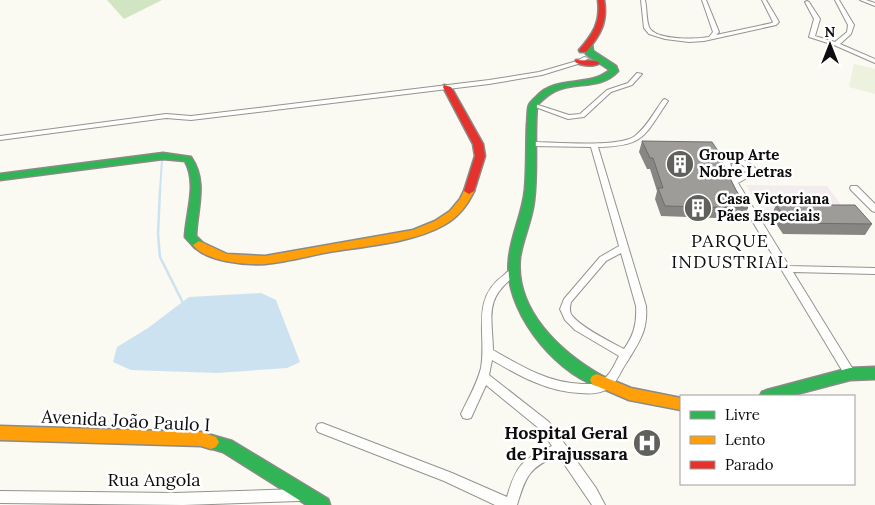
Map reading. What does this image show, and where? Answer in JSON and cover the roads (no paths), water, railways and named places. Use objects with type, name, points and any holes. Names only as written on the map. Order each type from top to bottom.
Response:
[{"type":"main road","points":[[600,0],[603,12],[600,29],[590,57],[612,74],[604,80],[555,86],[540,94],[533,105],[529,203],[514,272],[524,306],[536,330],[568,361],[606,385],[628,394],[680,404]]},
{"type":"main road","points":[[0,177],[163,156],[188,159],[195,167],[196,179],[189,228],[190,237],[204,248],[226,258],[265,260],[414,233],[436,225],[459,210],[466,199],[480,156],[478,144],[446,87]]},
{"type":"main road","points":[[771,395],[850,374],[875,373]]},
{"type":"main road","name":"Avenida João Paulo I","points":[[0,433],[184,438],[215,442],[227,446],[322,505]]},
{"type":"street","points":[[644,0],[647,28],[654,34],[678,39],[711,38],[774,24],[776,22],[764,0]]},
{"type":"street","points":[[704,0],[716,32],[711,38]]},
{"type":"street","points":[[836,44],[849,33],[851,25],[837,0]]},
{"type":"street","points":[[862,0],[875,5]]},
{"type":"street","points":[[807,2],[817,19],[811,37],[836,44],[875,61]]},
{"type":"street","points":[[866,56],[875,53]]},
{"type":"street","points":[[0,138],[166,116],[191,118],[446,87],[540,74],[590,57]]},
{"type":"street","points":[[533,105],[568,117],[582,116],[609,92],[630,84],[639,74]]},
{"type":"street","points":[[532,144],[594,145],[628,143],[635,140],[665,101]]},
{"type":"street","points":[[488,352],[520,371],[553,386],[591,389],[606,385],[640,335],[641,306],[594,145]]},
{"type":"street","points":[[734,182],[850,374]]},
{"type":"street","points":[[854,188],[872,202],[875,210]]},
{"type":"street","points":[[624,247],[603,259],[567,301],[565,307],[568,318],[575,325],[626,355]]},
{"type":"street","points":[[786,269],[875,270]]},
{"type":"street","points":[[467,414],[484,377],[488,352],[486,317],[489,300],[501,281],[514,272]]},
{"type":"street","points":[[484,377],[544,426],[599,505]]},
{"type":"street","points":[[322,428],[457,481],[510,505],[520,474],[528,464],[561,448]]},
{"type":"street","name":"Rua Angola","points":[[0,497],[174,502],[307,495]]},
{"type":"water","points":[[261,293],[276,300],[300,362],[287,368],[217,373],[131,370],[113,362],[117,347],[148,328],[189,297]]},
{"type":"waterway","points":[[160,191],[162,159]]},
{"type":"waterway","points":[[160,190],[158,234],[160,257],[184,305]]},
{"type":"place","name":"Group Arte Nobre Letras","points":[[680,164]]},
{"type":"place","name":"Casa Victoriana Pães Especiais","points":[[698,208]]},
{"type":"place","name":"Hospital Geral de Pirajussara","points":[[647,443]]},
{"type":"district","name":"PARQUE INDUSTRIAL","points":[[730,251]]}]
